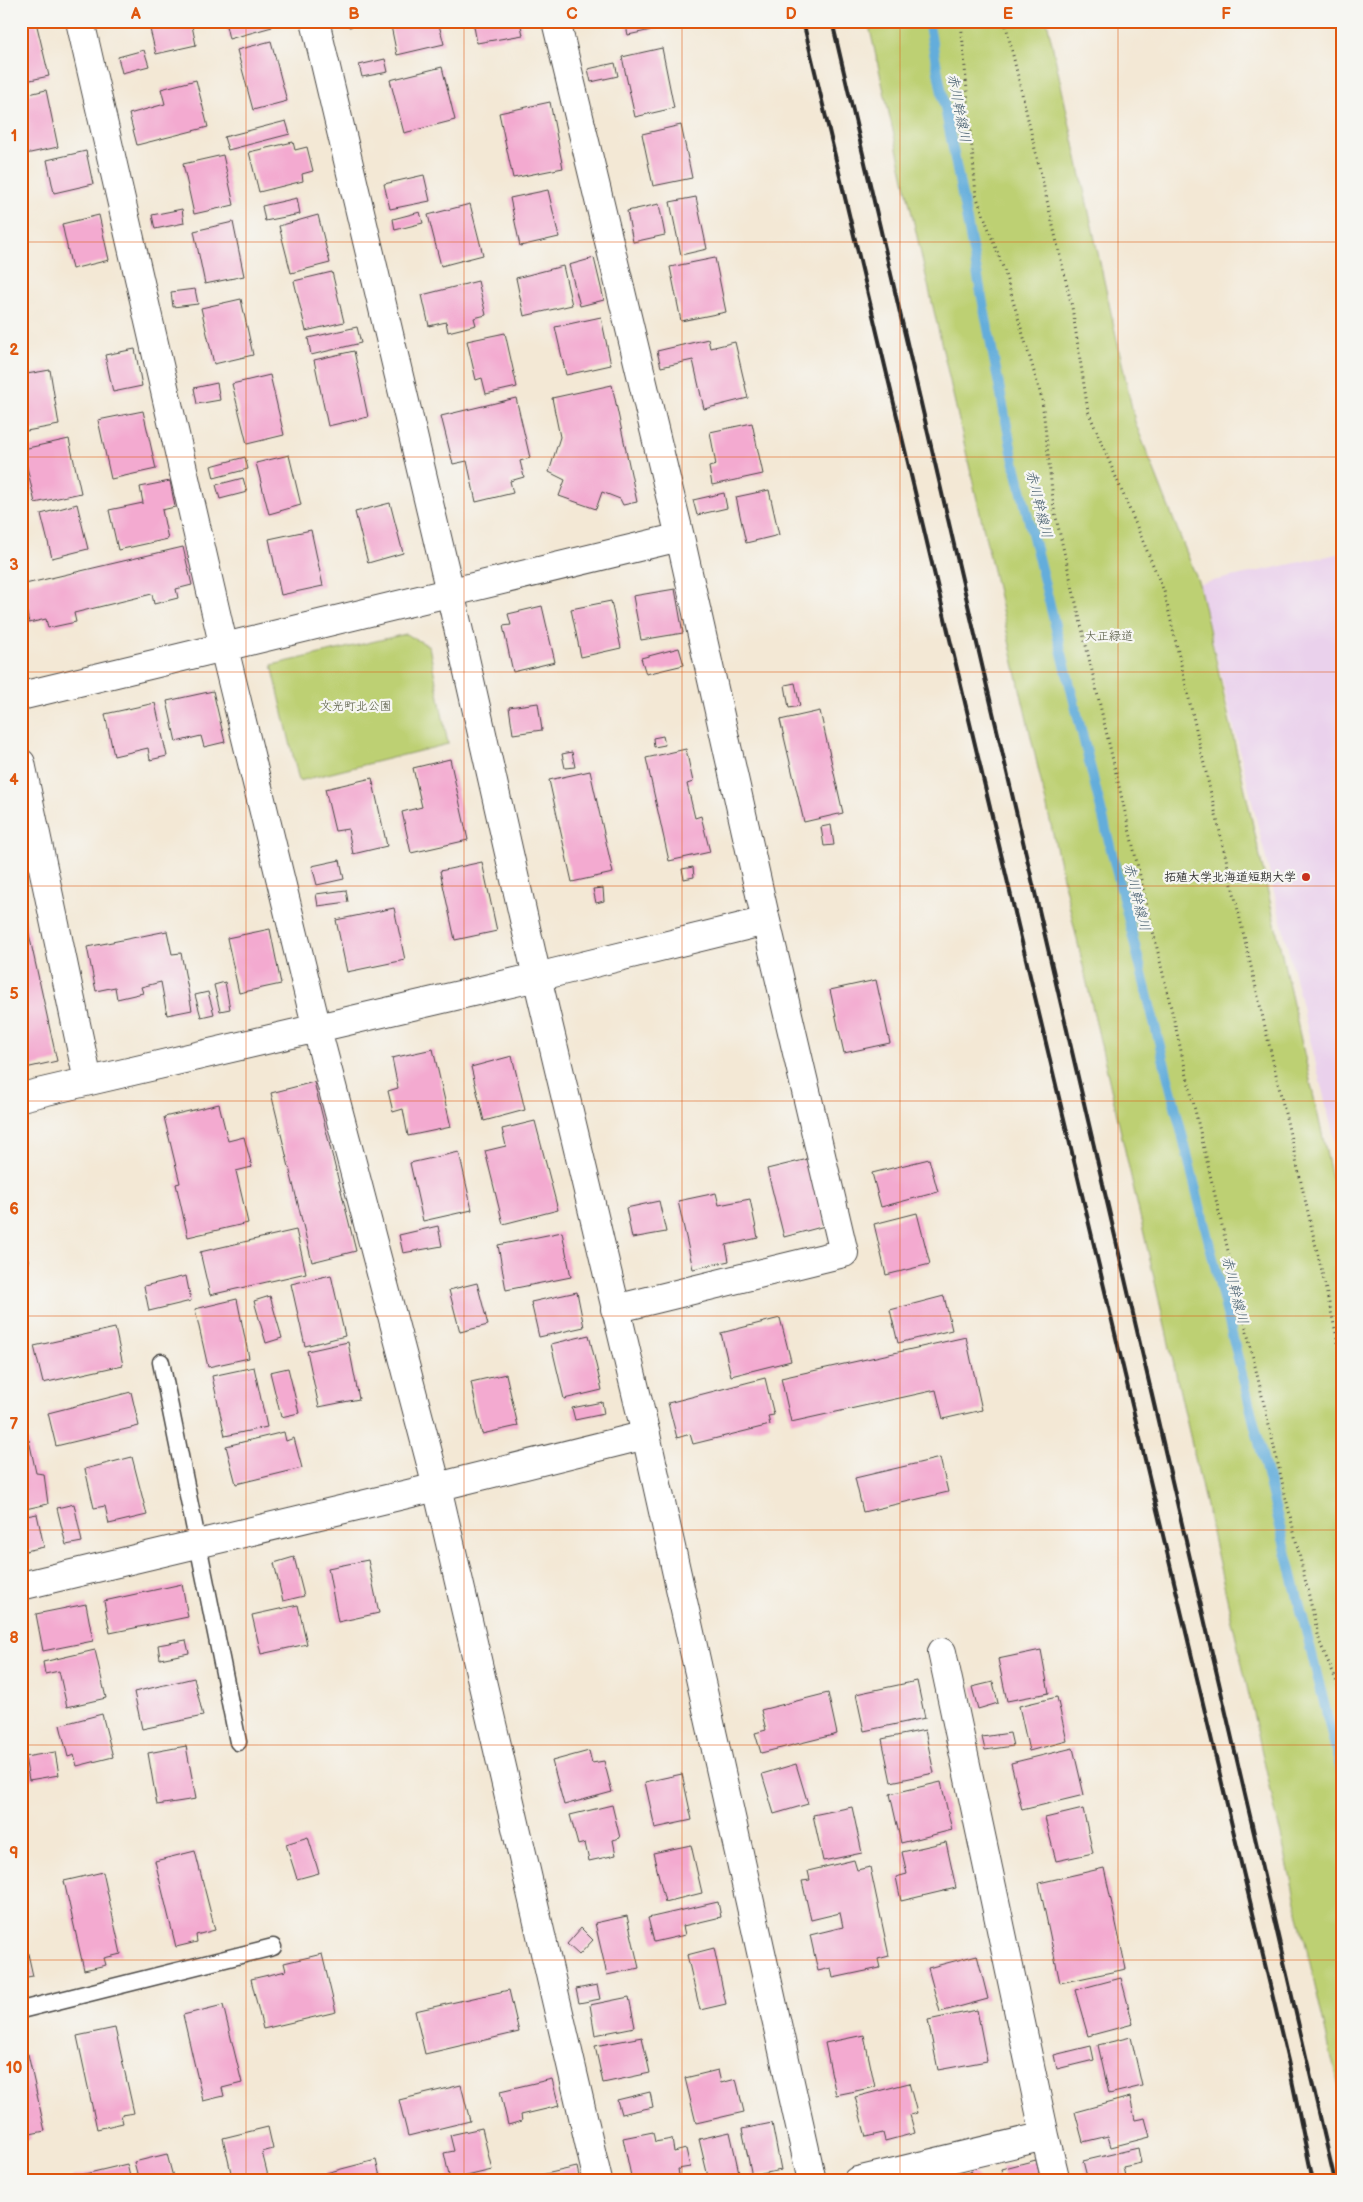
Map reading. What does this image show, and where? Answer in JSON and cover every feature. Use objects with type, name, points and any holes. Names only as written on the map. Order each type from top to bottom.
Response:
[{"type":"street","points":[[80,21],[224,648],[317,1029],[437,1487],[598,2181]]},
{"type":"street","points":[[314,21],[450,592],[537,977],[646,1435],[812,2181]]},
{"type":"street","points":[[556,21],[680,537],[766,921],[844,1252],[615,1309]]},
{"type":"street","points":[[21,696],[680,537]]},
{"type":"street","points":[[21,763],[88,1081]]},
{"type":"street","points":[[21,1097],[317,1029],[766,921]]},
{"type":"street","points":[[21,1586],[646,1435]]},
{"type":"street","points":[[942,1652],[1056,2181]]},
{"type":"street","points":[[857,2181],[1045,2136]]},
{"type":"lane","points":[[161,1362],[238,1742]]},
{"type":"lane","points":[[21,2010],[273,1947]]},
{"type":"path","points":[[961,21],[976,196],[1004,270],[1042,399],[1057,519],[1320,1643],[1342,1694]]},
{"type":"path","points":[[1005,21],[1072,307],[1088,411],[1164,591],[1342,1358]]},
{"type":"shaded area","name":"拓殖大学北海道短期大学","points":[[1342,553],[1342,1171],[1199,584]]},
{"type":"green space","name":"大正緑道","points":[[868,21],[1047,21],[1135,422],[1199,584],[1342,1223],[1342,2104]]},
{"type":"green space","name":"文光町北公園","points":[[406,634],[429,646],[448,744],[299,781],[272,665]]},
{"type":"building","points":[[148,21],[191,21],[196,45],[156,54]]},
{"type":"building","points":[[225,21],[271,21],[272,27],[229,39]]},
{"type":"building","points":[[348,21],[374,21],[374,22],[349,27]]},
{"type":"building","points":[[390,21],[438,21],[444,44],[397,55]]},
{"type":"building","points":[[473,21],[520,21],[523,35],[477,43]]},
{"type":"building","points":[[625,21],[664,21],[665,27],[628,35]]},
{"type":"building","points":[[36,22],[49,76],[21,82],[21,25]]},
{"type":"building","points":[[271,41],[287,101],[253,110],[237,50]]},
{"type":"building","points":[[662,48],[674,108],[635,117],[622,57]]},
{"type":"building","points":[[144,50],[149,66],[122,73],[118,57]]},
{"type":"building","points":[[385,59],[388,72],[362,77],[359,65]]},
{"type":"building","points":[[615,63],[618,76],[591,82],[588,69]]},
{"type":"building","points":[[442,67],[455,120],[404,133],[390,80]]},
{"type":"building","points":[[196,80],[208,127],[137,145],[129,114],[165,104],[161,89]]},
{"type":"building","points":[[46,90],[58,147],[21,155],[21,96]]},
{"type":"building","points":[[550,102],[563,168],[513,178],[499,113]]},
{"type":"building","points":[[286,121],[290,134],[228,150],[224,137]]},
{"type":"building","points":[[681,125],[692,178],[653,186],[642,134]]},
{"type":"building","points":[[293,142],[295,150],[307,147],[313,171],[302,174],[303,181],[259,192],[249,152]]},
{"type":"building","points":[[86,151],[93,184],[54,193],[47,160]]},
{"type":"building","points":[[223,155],[234,205],[194,214],[183,164]]},
{"type":"building","points":[[424,175],[430,201],[390,209],[384,184]]},
{"type":"building","points":[[548,190],[559,237],[520,246],[510,198]]},
{"type":"building","points":[[696,197],[707,249],[681,255],[670,202]]},
{"type":"building","points":[[297,198],[300,214],[265,221],[262,206]]},
{"type":"building","points":[[470,204],[483,255],[441,266],[428,215]]},
{"type":"building","points":[[659,204],[665,235],[633,242],[627,211]]},
{"type":"building","points":[[182,209],[184,223],[155,229],[152,215]]},
{"type":"building","points":[[420,212],[423,223],[395,230],[393,219]]},
{"type":"building","points":[[99,215],[109,260],[72,269],[62,224]]},
{"type":"building","points":[[318,215],[330,263],[291,273],[279,226]]},
{"type":"building","points":[[233,222],[244,276],[205,284],[194,231]]},
{"type":"building","points":[[594,258],[604,300],[580,306],[569,265]]},
{"type":"building","points":[[715,258],[726,312],[681,321],[670,267]]},
{"type":"building","points":[[563,266],[572,305],[524,316],[516,278]]},
{"type":"building","points":[[332,272],[344,322],[306,331],[294,281]]},
{"type":"building","points":[[478,281],[486,315],[474,318],[476,325],[448,332],[446,322],[429,326],[422,295]]},
{"type":"building","points":[[195,289],[198,304],[173,307],[171,292]]},
{"type":"building","points":[[241,299],[253,355],[214,364],[201,308]]},
{"type":"building","points":[[601,317],[611,365],[566,375],[555,327]]},
{"type":"building","points":[[357,327],[361,343],[311,355],[308,338]]},
{"type":"building","points":[[505,333],[517,387],[486,394],[482,378],[476,380],[467,341]]},
{"type":"building","points":[[708,339],[710,348],[735,342],[748,398],[704,409],[693,360],[661,367],[657,351]]},
{"type":"building","points":[[135,349],[142,386],[113,392],[105,355]]},
{"type":"building","points":[[354,351],[368,417],[328,426],[314,360]]},
{"type":"building","points":[[50,370],[59,425],[21,432],[21,375]]},
{"type":"building","points":[[270,375],[284,435],[247,444],[232,384]]},
{"type":"building","points":[[217,383],[220,400],[197,404],[194,388]]},
{"type":"building","points":[[612,385],[637,502],[623,505],[620,499],[602,492],[596,509],[559,496],[565,480],[549,472],[560,437],[552,398]]},
{"type":"building","points":[[516,398],[530,458],[520,461],[524,477],[510,481],[513,493],[476,502],[467,461],[453,464],[441,416]]},
{"type":"building","points":[[143,411],[156,469],[111,479],[98,420]]},
{"type":"building","points":[[752,423],[763,474],[712,485],[709,467],[716,465],[710,432]]},
{"type":"building","points":[[69,439],[81,493],[35,503],[23,449]]},
{"type":"building","points":[[289,455],[301,505],[269,514],[256,463]]},
{"type":"building","points":[[245,457],[248,469],[214,478],[211,466]]},
{"type":"building","points":[[243,478],[247,492],[220,499],[216,485]]},
{"type":"building","points":[[170,481],[175,507],[162,510],[168,539],[118,550],[109,510],[143,503],[140,487]]},
{"type":"building","points":[[769,490],[779,535],[746,543],[736,497]]},
{"type":"building","points":[[724,493],[727,508],[697,515],[693,500]]},
{"type":"building","points":[[390,503],[403,553],[368,563],[355,512]]},
{"type":"building","points":[[77,504],[88,549],[52,558],[41,514]]},
{"type":"building","points":[[311,530],[323,586],[281,595],[269,539]]},
{"type":"building","points":[[183,547],[192,585],[176,589],[178,598],[154,604],[152,594],[74,613],[76,622],[48,628],[46,619],[29,623],[21,585]]},
{"type":"building","points":[[675,589],[683,633],[641,640],[633,596]]},
{"type":"building","points":[[611,601],[621,648],[581,657],[571,609]]},
{"type":"building","points":[[542,606],[555,662],[513,672],[503,626],[511,625],[508,614]]},
{"type":"building","points":[[679,648],[684,665],[646,674],[641,658]]},
{"type":"building","points":[[795,683],[800,706],[789,708],[785,685]]},
{"type":"building","points":[[213,691],[225,742],[204,747],[201,736],[176,742],[167,701]]},
{"type":"building","points":[[155,703],[167,756],[150,760],[148,748],[114,756],[105,714]]},
{"type":"building","points":[[538,703],[542,730],[513,734],[509,707]]},
{"type":"building","points":[[820,711],[843,813],[804,822],[780,720]]},
{"type":"building","points":[[663,736],[665,745],[654,747],[653,738]]},
{"type":"building","points":[[686,749],[693,782],[687,784],[695,818],[701,816],[710,852],[669,861],[646,758]]},
{"type":"building","points":[[572,752],[575,767],[565,768],[562,754]]},
{"type":"building","points":[[450,759],[468,840],[411,853],[402,812],[422,807],[413,768]]},
{"type":"building","points":[[590,771],[613,873],[572,882],[549,780]]},
{"type":"building","points":[[372,778],[387,846],[353,854],[348,829],[335,831],[325,789]]},
{"type":"building","points":[[831,825],[834,845],[824,846],[821,827]]},
{"type":"building","points":[[340,860],[344,879],[317,885],[312,866]]},
{"type":"building","points":[[482,862],[497,931],[455,940],[440,871]]},
{"type":"building","points":[[693,867],[694,877],[684,879],[682,869]]},
{"type":"building","points":[[603,888],[604,901],[596,903],[593,889]]},
{"type":"building","points":[[346,890],[348,902],[318,906],[316,894]]},
{"type":"building","points":[[21,898],[57,1061],[21,1069]]},
{"type":"building","points":[[394,908],[405,960],[347,972],[336,920]]},
{"type":"building","points":[[270,929],[281,984],[239,993],[227,938]]},
{"type":"building","points":[[167,931],[172,954],[181,953],[192,1010],[167,1015],[161,982],[141,987],[143,993],[117,999],[115,987],[96,991],[87,947]]},
{"type":"building","points":[[876,980],[890,1043],[844,1053],[830,990]]},
{"type":"building","points":[[225,982],[230,1009],[220,1011],[214,985]]},
{"type":"building","points":[[208,992],[214,1014],[201,1017],[195,995]]},
{"type":"building","points":[[433,1049],[451,1127],[408,1136],[403,1109],[393,1112],[388,1091],[398,1088],[392,1058]]},
{"type":"building","points":[[512,1056],[525,1110],[484,1121],[471,1067]]},
{"type":"building","points":[[314,1082],[356,1251],[312,1262],[271,1093]]},
{"type":"building","points":[[219,1104],[228,1141],[244,1137],[252,1167],[236,1171],[248,1223],[188,1237],[176,1184],[180,1183],[164,1117]]},
{"type":"building","points":[[535,1121],[558,1210],[503,1224],[485,1151],[506,1146],[502,1129]]},
{"type":"building","points":[[459,1152],[472,1210],[423,1221],[410,1163]]},
{"type":"building","points":[[808,1159],[825,1226],[784,1237],[767,1169]]},
{"type":"building","points":[[929,1159],[938,1192],[881,1207],[872,1173]]},
{"type":"building","points":[[716,1193],[719,1205],[750,1199],[758,1238],[726,1245],[729,1261],[693,1269],[678,1201]]},
{"type":"building","points":[[659,1201],[666,1232],[632,1238],[626,1208]]},
{"type":"building","points":[[917,1213],[930,1264],[886,1275],[874,1224]]},
{"type":"building","points":[[438,1226],[442,1246],[403,1253],[399,1235]]},
{"type":"building","points":[[296,1230],[306,1273],[210,1295],[200,1252]]},
{"type":"building","points":[[562,1232],[571,1277],[506,1290],[498,1245]]},
{"type":"building","points":[[21,1234],[29,1263],[21,1265]]},
{"type":"building","points":[[331,1275],[345,1336],[305,1346],[291,1284]]},
{"type":"building","points":[[186,1276],[191,1301],[149,1311],[144,1286]]},
{"type":"building","points":[[477,1283],[488,1325],[460,1332],[449,1290]]},
{"type":"building","points":[[577,1292],[584,1327],[539,1337],[531,1302]]},
{"type":"building","points":[[270,1296],[282,1338],[266,1343],[254,1301]]},
{"type":"building","points":[[944,1296],[952,1330],[898,1343],[890,1310]]},
{"type":"building","points":[[237,1299],[249,1358],[208,1367],[195,1309]]},
{"type":"building","points":[[780,1318],[791,1361],[731,1376],[721,1333]]},
{"type":"building","points":[[115,1328],[123,1365],[43,1383],[34,1346]]},
{"type":"building","points":[[589,1335],[602,1390],[564,1399],[551,1344]]},
{"type":"building","points":[[966,1337],[982,1410],[943,1419],[936,1390],[791,1422],[781,1378]]},
{"type":"building","points":[[348,1342],[359,1399],[319,1407],[307,1351]]},
{"type":"building","points":[[254,1367],[267,1427],[225,1436],[212,1376]]},
{"type":"building","points":[[288,1368],[299,1413],[281,1417],[270,1372]]},
{"type":"building","points":[[506,1374],[518,1426],[482,1434],[471,1382]]},
{"type":"building","points":[[765,1378],[774,1415],[768,1416],[770,1425],[693,1444],[690,1434],[677,1438],[668,1403]]},
{"type":"building","points":[[131,1392],[139,1426],[56,1446],[48,1413]]},
{"type":"building","points":[[602,1402],[604,1414],[575,1420],[572,1408]]},
{"type":"building","points":[[284,1432],[286,1441],[294,1438],[302,1468],[236,1484],[226,1446]]},
{"type":"building","points":[[29,1440],[36,1473],[44,1474],[48,1504],[21,1510],[21,1442]]},
{"type":"building","points":[[132,1457],[147,1515],[109,1524],[105,1506],[94,1508],[85,1469]]},
{"type":"building","points":[[940,1458],[948,1492],[863,1512],[855,1478]]},
{"type":"building","points":[[74,1504],[82,1542],[66,1545],[57,1508]]},
{"type":"building","points":[[37,1514],[44,1547],[21,1552],[21,1517]]},
{"type":"building","points":[[294,1557],[304,1596],[283,1601],[274,1563]]},
{"type":"building","points":[[368,1560],[379,1613],[338,1622],[328,1568]]},
{"type":"building","points":[[182,1584],[188,1617],[110,1633],[104,1601]]},
{"type":"building","points":[[86,1604],[93,1641],[43,1651],[36,1614]]},
{"type":"building","points":[[298,1605],[307,1644],[261,1654],[252,1615]]},
{"type":"building","points":[[186,1640],[189,1653],[160,1659],[158,1645]]},
{"type":"building","points":[[95,1650],[106,1698],[67,1707],[59,1671],[45,1674],[43,1662]]},
{"type":"building","points":[[1041,1650],[1049,1693],[1007,1701],[998,1659]]},
{"type":"building","points":[[194,1678],[203,1716],[142,1729],[134,1692]]},
{"type":"building","points":[[917,1681],[925,1718],[864,1731],[856,1694]]},
{"type":"building","points":[[993,1682],[998,1703],[978,1709],[972,1687]]},
{"type":"building","points":[[828,1693],[837,1734],[761,1753],[755,1733],[766,1730],[761,1710]]},
{"type":"building","points":[[1057,1697],[1067,1741],[1029,1751],[1019,1706]]},
{"type":"building","points":[[102,1714],[113,1757],[77,1766],[74,1755],[68,1757],[60,1725]]},
{"type":"building","points":[[925,1730],[934,1773],[891,1782],[882,1739]]},
{"type":"building","points":[[1010,1733],[1013,1746],[985,1750],[982,1737]]},
{"type":"building","points":[[186,1746],[196,1799],[157,1805],[148,1753]]},
{"type":"building","points":[[1073,1748],[1084,1795],[1022,1810],[1011,1763]]},
{"type":"building","points":[[589,1751],[592,1763],[604,1761],[612,1792],[564,1805],[552,1761]]},
{"type":"building","points":[[55,1752],[59,1775],[29,1780],[25,1757]]},
{"type":"building","points":[[796,1764],[808,1804],[774,1814],[762,1774]]},
{"type":"building","points":[[682,1774],[692,1820],[655,1828],[645,1782]]},
{"type":"building","points":[[941,1782],[952,1830],[901,1843],[890,1794]]},
{"type":"building","points":[[612,1805],[620,1838],[613,1840],[616,1855],[589,1861],[585,1843],[578,1845],[570,1815]]},
{"type":"building","points":[[852,1807],[862,1853],[823,1861],[813,1815]]},
{"type":"building","points":[[1083,1809],[1093,1853],[1056,1861],[1045,1818]]},
{"type":"building","points":[[308,1837],[319,1873],[297,1879],[286,1844]]},
{"type":"building","points":[[946,1842],[956,1888],[901,1901],[896,1877],[907,1874],[902,1852]]},
{"type":"building","points":[[691,1845],[702,1893],[665,1902],[653,1853]]},
{"type":"building","points":[[195,1851],[215,1930],[196,1935],[197,1942],[176,1947],[155,1861]]},
{"type":"building","points":[[854,1860],[857,1870],[870,1867],[889,1956],[878,1959],[880,1968],[833,1978],[831,1968],[818,1971],[810,1935],[843,1927],[840,1913],[811,1920],[802,1881],[810,1880],[808,1871]]},
{"type":"building","points":[[1104,1868],[1126,1969],[1060,1983],[1039,1883]]},
{"type":"building","points":[[103,1872],[121,1954],[104,1958],[106,1965],[84,1970],[64,1881]]},
{"type":"building","points":[[718,1902],[721,1917],[683,1926],[685,1935],[654,1942],[648,1918]]},
{"type":"building","points":[[627,1916],[639,1968],[607,1975],[595,1923]]},
{"type":"building","points":[[581,1928],[593,1940],[579,1955],[567,1944]]},
{"type":"building","points":[[24,1936],[33,1976],[21,1978],[21,1937]]},
{"type":"building","points":[[714,1948],[726,2004],[700,2010],[687,1955]]},
{"type":"building","points":[[322,1954],[336,2012],[263,2029],[251,1979],[286,1971],[284,1963]]},
{"type":"building","points":[[977,1955],[988,1999],[940,2012],[928,1968]]},
{"type":"building","points":[[1121,1978],[1133,2024],[1088,2036],[1075,1990]]},
{"type":"building","points":[[597,1985],[600,1999],[579,2003],[576,1989]]},
{"type":"building","points":[[509,1990],[519,2032],[425,2054],[415,2011]]},
{"type":"building","points":[[629,1997],[635,2027],[595,2035],[590,2005]]},
{"type":"building","points":[[223,2005],[242,2083],[222,2088],[224,2096],[203,2101],[183,2015]]},
{"type":"building","points":[[977,2010],[987,2061],[938,2070],[928,2020]]},
{"type":"building","points":[[115,2028],[134,2113],[121,2115],[123,2123],[97,2129],[77,2036]]},
{"type":"building","points":[[864,2035],[875,2087],[836,2095],[825,2043]]},
{"type":"building","points":[[642,2037],[650,2073],[603,2083],[595,2046]]},
{"type":"building","points":[[1131,2037],[1142,2086],[1109,2094],[1098,2045]]},
{"type":"building","points":[[1091,2046],[1094,2060],[1057,2069],[1054,2055]]},
{"type":"building","points":[[28,2054],[45,2131],[30,2134],[31,2139],[21,2141],[21,2055]]},
{"type":"building","points":[[718,2070],[721,2083],[736,2079],[744,2112],[696,2123],[685,2078]]},
{"type":"building","points":[[552,2079],[559,2106],[521,2115],[522,2121],[508,2125],[500,2091]]},
{"type":"building","points":[[909,2083],[917,2113],[910,2115],[915,2133],[885,2141],[883,2133],[866,2137],[855,2097]]},
{"type":"building","points":[[461,2085],[470,2121],[408,2136],[399,2100]]},
{"type":"building","points":[[650,2092],[653,2107],[621,2114],[617,2100]]},
{"type":"building","points":[[1130,2097],[1135,2120],[1145,2118],[1150,2137],[1111,2147],[1108,2136],[1083,2142],[1075,2112]]},
{"type":"building","points":[[772,2123],[781,2170],[752,2176],[742,2129]]},
{"type":"building","points":[[268,2127],[273,2149],[262,2152],[269,2180],[233,2181],[223,2138]]},
{"type":"building","points":[[482,2128],[492,2170],[450,2180],[444,2153],[454,2151],[450,2135]]},
{"type":"building","points":[[653,2132],[655,2142],[672,2139],[674,2152],[686,2149],[690,2167],[678,2169],[680,2181],[632,2181],[623,2138]]},
{"type":"building","points":[[730,2132],[740,2177],[725,2181],[709,2181],[699,2139]]},
{"type":"building","points":[[1138,2148],[1141,2163],[1123,2167],[1126,2181],[1088,2181],[1083,2161]]},
{"type":"building","points":[[167,2154],[174,2181],[139,2181],[134,2162]]},
{"type":"building","points":[[376,2160],[381,2181],[328,2181],[326,2173]]},
{"type":"building","points":[[1036,2160],[1041,2181],[1004,2181],[1001,2169]]},
{"type":"building","points":[[127,2164],[131,2181],[73,2181],[72,2177]]},
{"type":"building","points":[[577,2167],[580,2181],[543,2181],[541,2175]]},
{"type":"building","points":[[971,2171],[980,2181],[959,2181]]},
{"type":"waterway","name":"赤川幹線川","points":[[928,21],[1013,457],[1342,1775]]},
{"type":"railway","points":[[803,21],[1288,2061],[1313,2181]]},
{"type":"railway","points":[[832,21],[1335,2181]]},
{"type":"place","name":"拓殖大学北海道短期大学","points":[[1306,877]]}]
